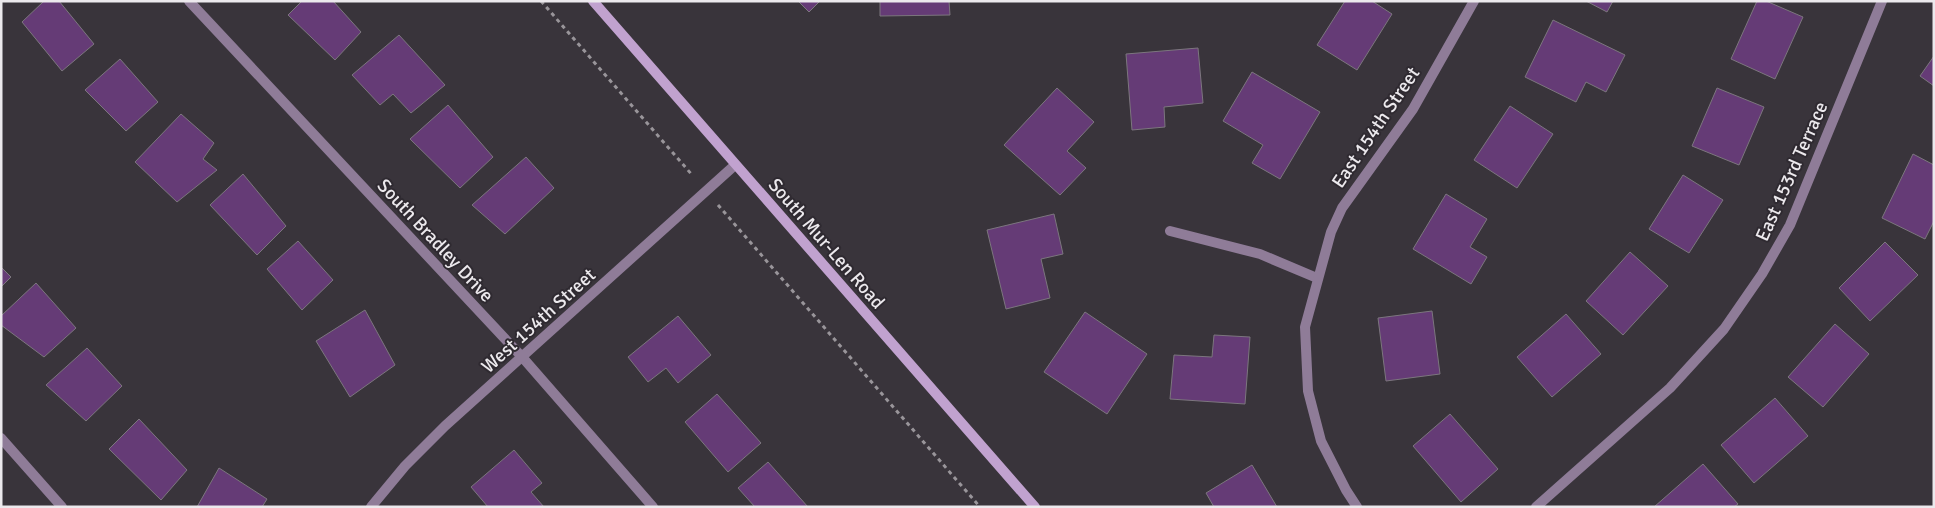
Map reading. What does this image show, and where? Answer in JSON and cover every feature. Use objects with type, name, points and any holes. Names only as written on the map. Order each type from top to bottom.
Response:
[{"type":"main road","name":"South Mur-Len Road","points":[[592,1],[1035,507]]},
{"type":"street","name":"South Bradley Drive","points":[[189,1],[523,358],[653,507]]},
{"type":"street","name":"East 154th Street","points":[[1357,507],[1346,490],[1321,440],[1308,391],[1305,327],[1331,232],[1342,208],[1413,109],[1474,1]]},
{"type":"street","name":"East 153rd Terrace","points":[[1536,507],[1670,388],[1724,329],[1762,274],[1790,226],[1882,1]]},
{"type":"street","name":"West 154th Street","points":[[371,507],[405,466],[445,426],[523,358],[735,165]]},
{"type":"street","points":[[1170,231],[1260,254],[1317,278]]},
{"type":"street","points":[[1,438],[62,507]]},
{"type":"path","points":[[541,1],[980,507]]},
{"type":"building","points":[[44,1],[59,1],[94,44],[62,71],[22,22]]},
{"type":"building","points":[[302,1],[333,1],[361,32],[335,60],[288,15]]},
{"type":"building","points":[[798,1],[820,1],[809,12]]},
{"type":"building","points":[[880,1],[949,1],[950,15],[880,16]]},
{"type":"building","points":[[1345,1],[1372,1],[1392,14],[1357,70],[1317,45]]},
{"type":"building","points":[[1586,1],[1613,1],[1607,12]]},
{"type":"building","points":[[1757,1],[1766,1],[1803,17],[1775,79],[1731,59]]},
{"type":"building","points":[[1553,20],[1625,55],[1606,92],[1586,82],[1576,102],[1525,77]]},
{"type":"building","points":[[399,35],[445,85],[411,113],[393,94],[380,105],[352,75]]},
{"type":"building","points":[[1198,48],[1203,103],[1164,107],[1165,127],[1132,130],[1126,54]]},
{"type":"building","points":[[1934,56],[1934,86],[1920,76]]},
{"type":"building","points":[[120,59],[158,102],[126,131],[85,90]]},
{"type":"building","points":[[1252,72],[1320,112],[1280,179],[1252,163],[1263,145],[1223,121]]},
{"type":"building","points":[[1057,88],[1094,122],[1067,151],[1086,168],[1060,195],[1004,145]]},
{"type":"building","points":[[1717,88],[1764,107],[1739,165],[1692,146]]},
{"type":"building","points":[[448,105],[493,157],[460,188],[410,139]]},
{"type":"building","points":[[1510,106],[1553,134],[1517,188],[1474,160]]},
{"type":"building","points":[[181,114],[214,143],[203,159],[217,170],[177,202],[135,162]]},
{"type":"building","points":[[1913,154],[1934,165],[1934,221],[1925,239],[1882,218]]},
{"type":"building","points":[[526,157],[554,188],[505,234],[472,205]]},
{"type":"building","points":[[243,174],[286,226],[257,255],[210,205]]},
{"type":"building","points":[[1683,175],[1723,200],[1689,253],[1649,229]]},
{"type":"building","points":[[1446,194],[1487,219],[1470,247],[1487,257],[1471,284],[1413,249]]},
{"type":"building","points":[[1054,214],[1063,254],[1041,259],[1050,298],[1006,309],[987,230]]},
{"type":"building","points":[[298,241],[333,280],[302,310],[267,269]]},
{"type":"building","points":[[1885,242],[1918,275],[1870,321],[1839,288]]},
{"type":"building","points":[[1630,252],[1668,286],[1623,335],[1586,301]]},
{"type":"building","points":[[1,267],[11,277],[1,287]]},
{"type":"building","points":[[36,283],[76,328],[44,357],[1,325],[1,316]]},
{"type":"building","points":[[365,310],[395,365],[350,397],[316,341]]},
{"type":"building","points":[[1432,311],[1440,374],[1386,381],[1378,318]]},
{"type":"building","points":[[1085,312],[1147,354],[1107,414],[1044,372]]},
{"type":"building","points":[[1566,314],[1601,354],[1552,397],[1517,357]]},
{"type":"building","points":[[678,316],[711,355],[678,383],[666,368],[648,382],[628,357]]},
{"type":"building","points":[[1835,324],[1869,354],[1823,407],[1788,377]]},
{"type":"building","points":[[1214,335],[1250,337],[1245,404],[1170,399],[1174,355],[1212,357]]},
{"type":"building","points":[[87,348],[122,386],[86,421],[46,385]]},
{"type":"building","points":[[717,394],[761,443],[728,472],[685,422]]},
{"type":"building","points":[[1775,398],[1808,436],[1754,483],[1721,445]]},
{"type":"building","points":[[1450,414],[1498,469],[1461,502],[1413,446]]},
{"type":"building","points":[[139,419],[187,470],[161,500],[109,449]]},
{"type":"building","points":[[514,450],[542,483],[531,492],[544,507],[488,507],[471,487]]},
{"type":"building","points":[[768,462],[808,507],[755,507],[738,488]]},
{"type":"building","points":[[1703,464],[1738,504],[1734,507],[1654,507]]},
{"type":"building","points":[[1252,465],[1277,507],[1214,507],[1206,493]]},
{"type":"building","points":[[219,468],[267,499],[262,507],[197,507]]}]
